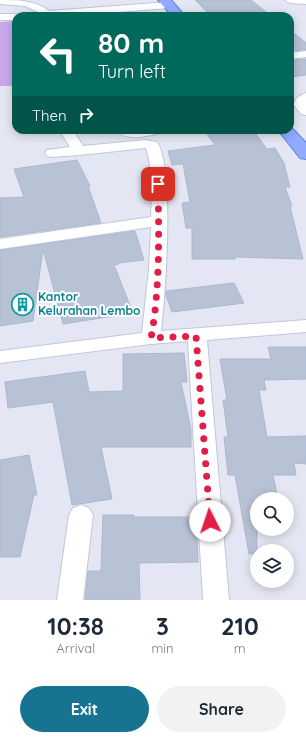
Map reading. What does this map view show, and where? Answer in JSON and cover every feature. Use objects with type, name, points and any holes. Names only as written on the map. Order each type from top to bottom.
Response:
[{"type":"main road","points":[[167,2],[176,12]]},
{"type":"main road","points":[[289,134],[306,154]]},
{"type":"street","points":[[290,0],[306,1]]},
{"type":"street","points":[[0,1],[32,4],[44,12]]},
{"type":"street","points":[[65,12],[167,2]]},
{"type":"street","points":[[142,4],[149,12]]},
{"type":"street","points":[[0,17],[12,17]]},
{"type":"street","points":[[294,56],[306,54]]},
{"type":"street","points":[[306,97],[300,102],[300,105],[306,111]]},
{"type":"street","points":[[68,134],[79,151]]},
{"type":"street","points":[[52,153],[133,144],[152,145],[155,150],[158,171],[159,221],[155,316],[151,338]]},
{"type":"street","points":[[0,244],[159,221]]},
{"type":"street","points":[[0,356],[151,338],[196,336],[306,326]]},
{"type":"street","points":[[196,336],[216,600]]},
{"type":"street","points":[[70,600],[81,515]]},
{"type":"shaded area","points":[[12,21],[12,86],[0,86],[0,22]]},
{"type":"building","points":[[195,0],[251,0],[266,12],[207,12]]},
{"type":"building","points":[[294,33],[306,43],[306,50],[294,51]]},
{"type":"building","points":[[306,59],[306,75],[294,76],[294,60]]},
{"type":"building","points":[[207,134],[256,134],[267,149],[275,148],[284,163],[290,187],[285,187],[292,206],[290,206],[303,259],[235,257],[235,259],[192,259],[192,228],[186,228],[182,203],[190,202],[183,164],[172,165],[168,151],[215,145]]},
{"type":"building","points":[[77,160],[90,186],[88,186],[101,223],[0,237],[0,198],[24,197],[14,169]]},
{"type":"building","points":[[135,231],[144,260],[118,263],[119,264],[114,265],[133,313],[63,324],[43,249],[33,321],[0,326],[0,250]]},
{"type":"building","points":[[234,283],[244,303],[172,312],[166,296],[166,291]]},
{"type":"building","points":[[268,347],[306,347],[306,379],[264,380],[266,390],[259,390],[267,437],[306,436],[306,464],[294,463],[296,475],[273,475],[277,492],[250,492],[250,536],[257,536],[257,544],[250,544],[249,554],[235,475],[228,475],[224,437],[228,437],[223,400],[227,400],[220,359],[271,359]]},
{"type":"building","points":[[184,353],[187,382],[181,382],[191,429],[191,447],[101,447],[112,499],[72,505],[53,402],[8,408],[5,382],[85,371],[89,392],[123,391],[123,354]]},
{"type":"building","points":[[29,455],[37,495],[34,495],[20,557],[0,557],[0,460]]},
{"type":"building","points":[[103,515],[134,515],[134,517],[196,517],[198,562],[139,563],[140,600],[85,600],[88,571],[101,571]]},
{"type":"place","name":"Kantor Kelurahan Lembo","points":[[22,304]]},
{"type":"route","points":[[158,184],[159,221],[155,316],[151,338],[196,336],[210,521]]}]
